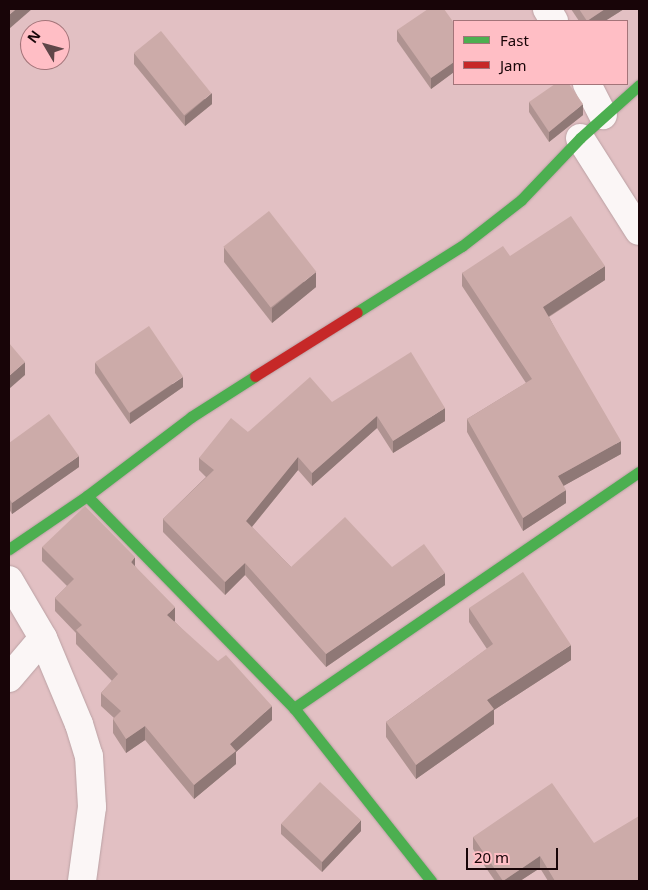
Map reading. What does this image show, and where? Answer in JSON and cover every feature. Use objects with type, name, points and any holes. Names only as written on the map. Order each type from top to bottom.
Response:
[{"type":"street","points":[[547,9],[553,20]]},
{"type":"street","points":[[588,85],[603,115]]},
{"type":"street","points":[[9,549],[87,496],[191,417],[462,246],[521,200],[603,115],[639,85]]},
{"type":"street","points":[[580,138],[639,232]]},
{"type":"street","points":[[294,708],[639,472]]},
{"type":"street","points":[[87,496],[294,708],[431,881]]},
{"type":"street","points":[[9,580],[43,638],[79,724],[89,756],[92,807],[82,881]]},
{"type":"street","points":[[9,678],[43,638]]},
{"type":"building","points":[[9,9],[16,9],[9,15]]},
{"type":"building","points":[[428,9],[444,9],[453,22],[453,63],[431,78],[397,30]]},
{"type":"building","points":[[579,9],[605,9],[588,20],[586,20]]},
{"type":"building","points":[[161,31],[211,93],[184,115],[134,53]]},
{"type":"building","points":[[554,85],[570,85],[583,104],[549,132],[529,102]]},
{"type":"building","points":[[269,211],[316,272],[271,307],[223,247]]},
{"type":"building","points":[[571,216],[605,266],[543,307],[621,441],[558,476],[566,490],[523,518],[467,419],[532,379],[462,273],[503,246],[510,256]]},
{"type":"building","points":[[149,326],[183,377],[129,413],[95,362]]},
{"type":"building","points":[[9,343],[25,362],[9,376]]},
{"type":"building","points":[[411,352],[445,408],[393,441],[377,416],[312,473],[298,457],[246,521],[291,567],[345,517],[392,567],[424,544],[445,573],[326,654],[245,563],[225,582],[163,519],[214,470],[199,458],[231,418],[248,432],[310,377],[332,402]]},
{"type":"building","points":[[49,414],[79,456],[12,503],[9,498],[9,443]]},
{"type":"building","points":[[85,506],[135,557],[131,562],[175,607],[167,615],[218,661],[226,655],[272,706],[230,744],[236,751],[194,785],[145,726],[126,739],[113,719],[121,711],[101,693],[118,674],[76,630],[82,625],[55,598],[74,579],[42,547]]},
{"type":"building","points":[[523,572],[571,645],[487,700],[494,709],[416,765],[386,722],[493,644],[469,608]]},
{"type":"building","points":[[320,782],[361,820],[322,862],[281,824]]},
{"type":"building","points":[[552,783],[594,843],[639,816],[639,881],[555,881],[540,856],[503,881],[473,837]]},
{"type":"traffic: fast","points":[[357,312],[462,246],[521,200],[580,138],[639,85]]},
{"type":"traffic: fast","points":[[9,549],[87,496],[191,417],[255,376]]},
{"type":"traffic: fast","points":[[294,708],[639,472]]},
{"type":"traffic: fast","points":[[87,496],[294,708],[431,881]]},
{"type":"traffic: jam","points":[[255,376],[357,312]]}]
